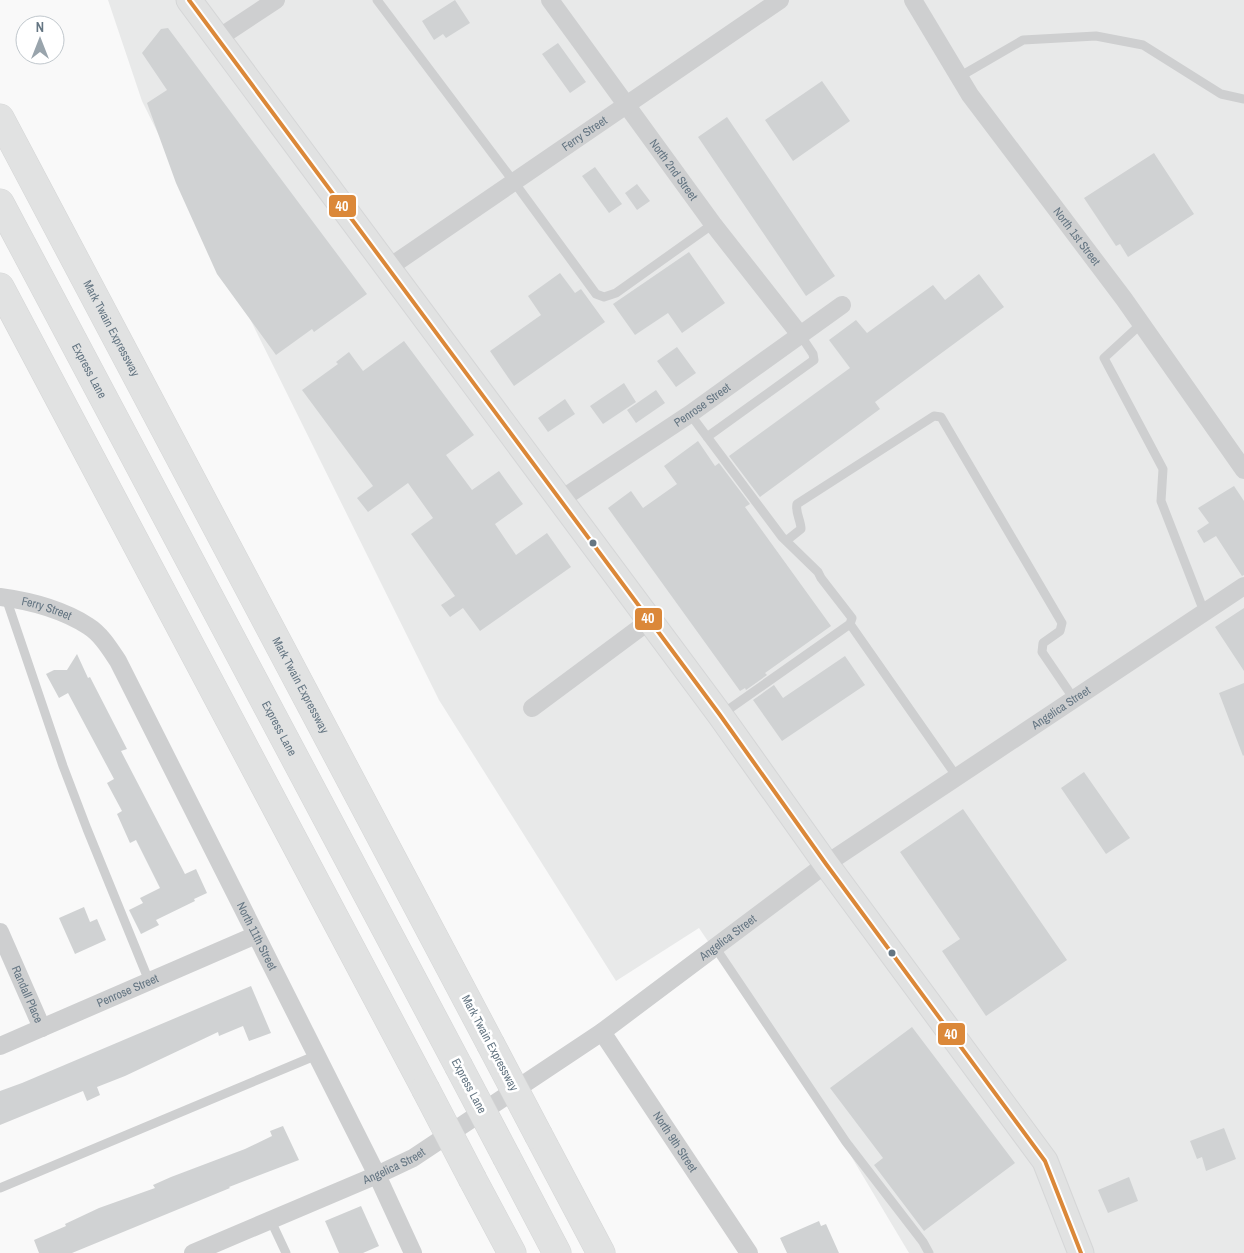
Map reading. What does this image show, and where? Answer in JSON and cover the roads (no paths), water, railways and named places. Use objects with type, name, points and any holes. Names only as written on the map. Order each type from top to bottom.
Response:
[{"type":"highway","name":"Mark Twain Expressway","points":[[0,118],[602,1253]]},
{"type":"highway","name":"Express Lane","points":[[0,203],[557,1253]]},
{"type":"highway","points":[[0,287],[512,1253]]},
{"type":"main road","points":[[189,0],[649,622],[720,715],[826,864],[1044,1161],[1081,1253]]},
{"type":"street","points":[[217,39],[276,0]]},
{"type":"street","name":"North 2nd Street","points":[[550,0],[625,106],[713,224],[801,336]]},
{"type":"street","name":"Ferry Street","points":[[388,268],[780,0]]},
{"type":"street","name":"North 1st Street","points":[[913,0],[970,95],[1141,324],[1244,470]]},
{"type":"street","name":"Penrose Street","points":[[560,500],[690,414],[842,305]]},
{"type":"street","name":"Angelica Street","points":[[193,1253],[271,1221],[413,1158],[602,1032],[826,864],[1205,614],[1244,586]]},
{"type":"street","name":"Ferry Street","points":[[3,598],[49,608],[90,626]]},
{"type":"street","points":[[532,708],[649,622]]},
{"type":"street","name":"North 11th Street","points":[[90,626],[107,644],[118,661],[377,1175],[413,1253]]},
{"type":"street","name":"Randall Place","points":[[0,932],[42,1028]]},
{"type":"street","name":"Penrose Street","points":[[0,1046],[256,935]]},
{"type":"street","name":"North 9th Street","points":[[602,1032],[749,1253]]},
{"type":"lane","points":[[378,0],[596,294],[604,297],[616,293],[713,224]]},
{"type":"lane","points":[[959,77],[1023,40],[1096,36],[1143,44],[1221,94],[1244,99]]},
{"type":"lane","points":[[1141,324],[1104,358],[1163,469],[1161,502],[1205,614]]},
{"type":"lane","points":[[707,437],[814,360],[813,354],[801,336]]},
{"type":"lane","points":[[690,414],[786,541],[818,572],[820,578],[852,618],[850,624],[720,715]]},
{"type":"lane","points":[[786,541],[801,529],[796,509],[797,504],[934,416],[941,417],[1062,623],[1060,631],[1043,643],[1042,652],[1074,699]]},
{"type":"lane","points":[[3,598],[87,829],[149,981]]},
{"type":"lane","points":[[850,624],[957,777]]},
{"type":"lane","points":[[715,947],[846,1142],[929,1253]]},
{"type":"lane","points":[[0,1188],[316,1055]]},
{"type":"lane","points":[[271,1221],[286,1253]]}]
